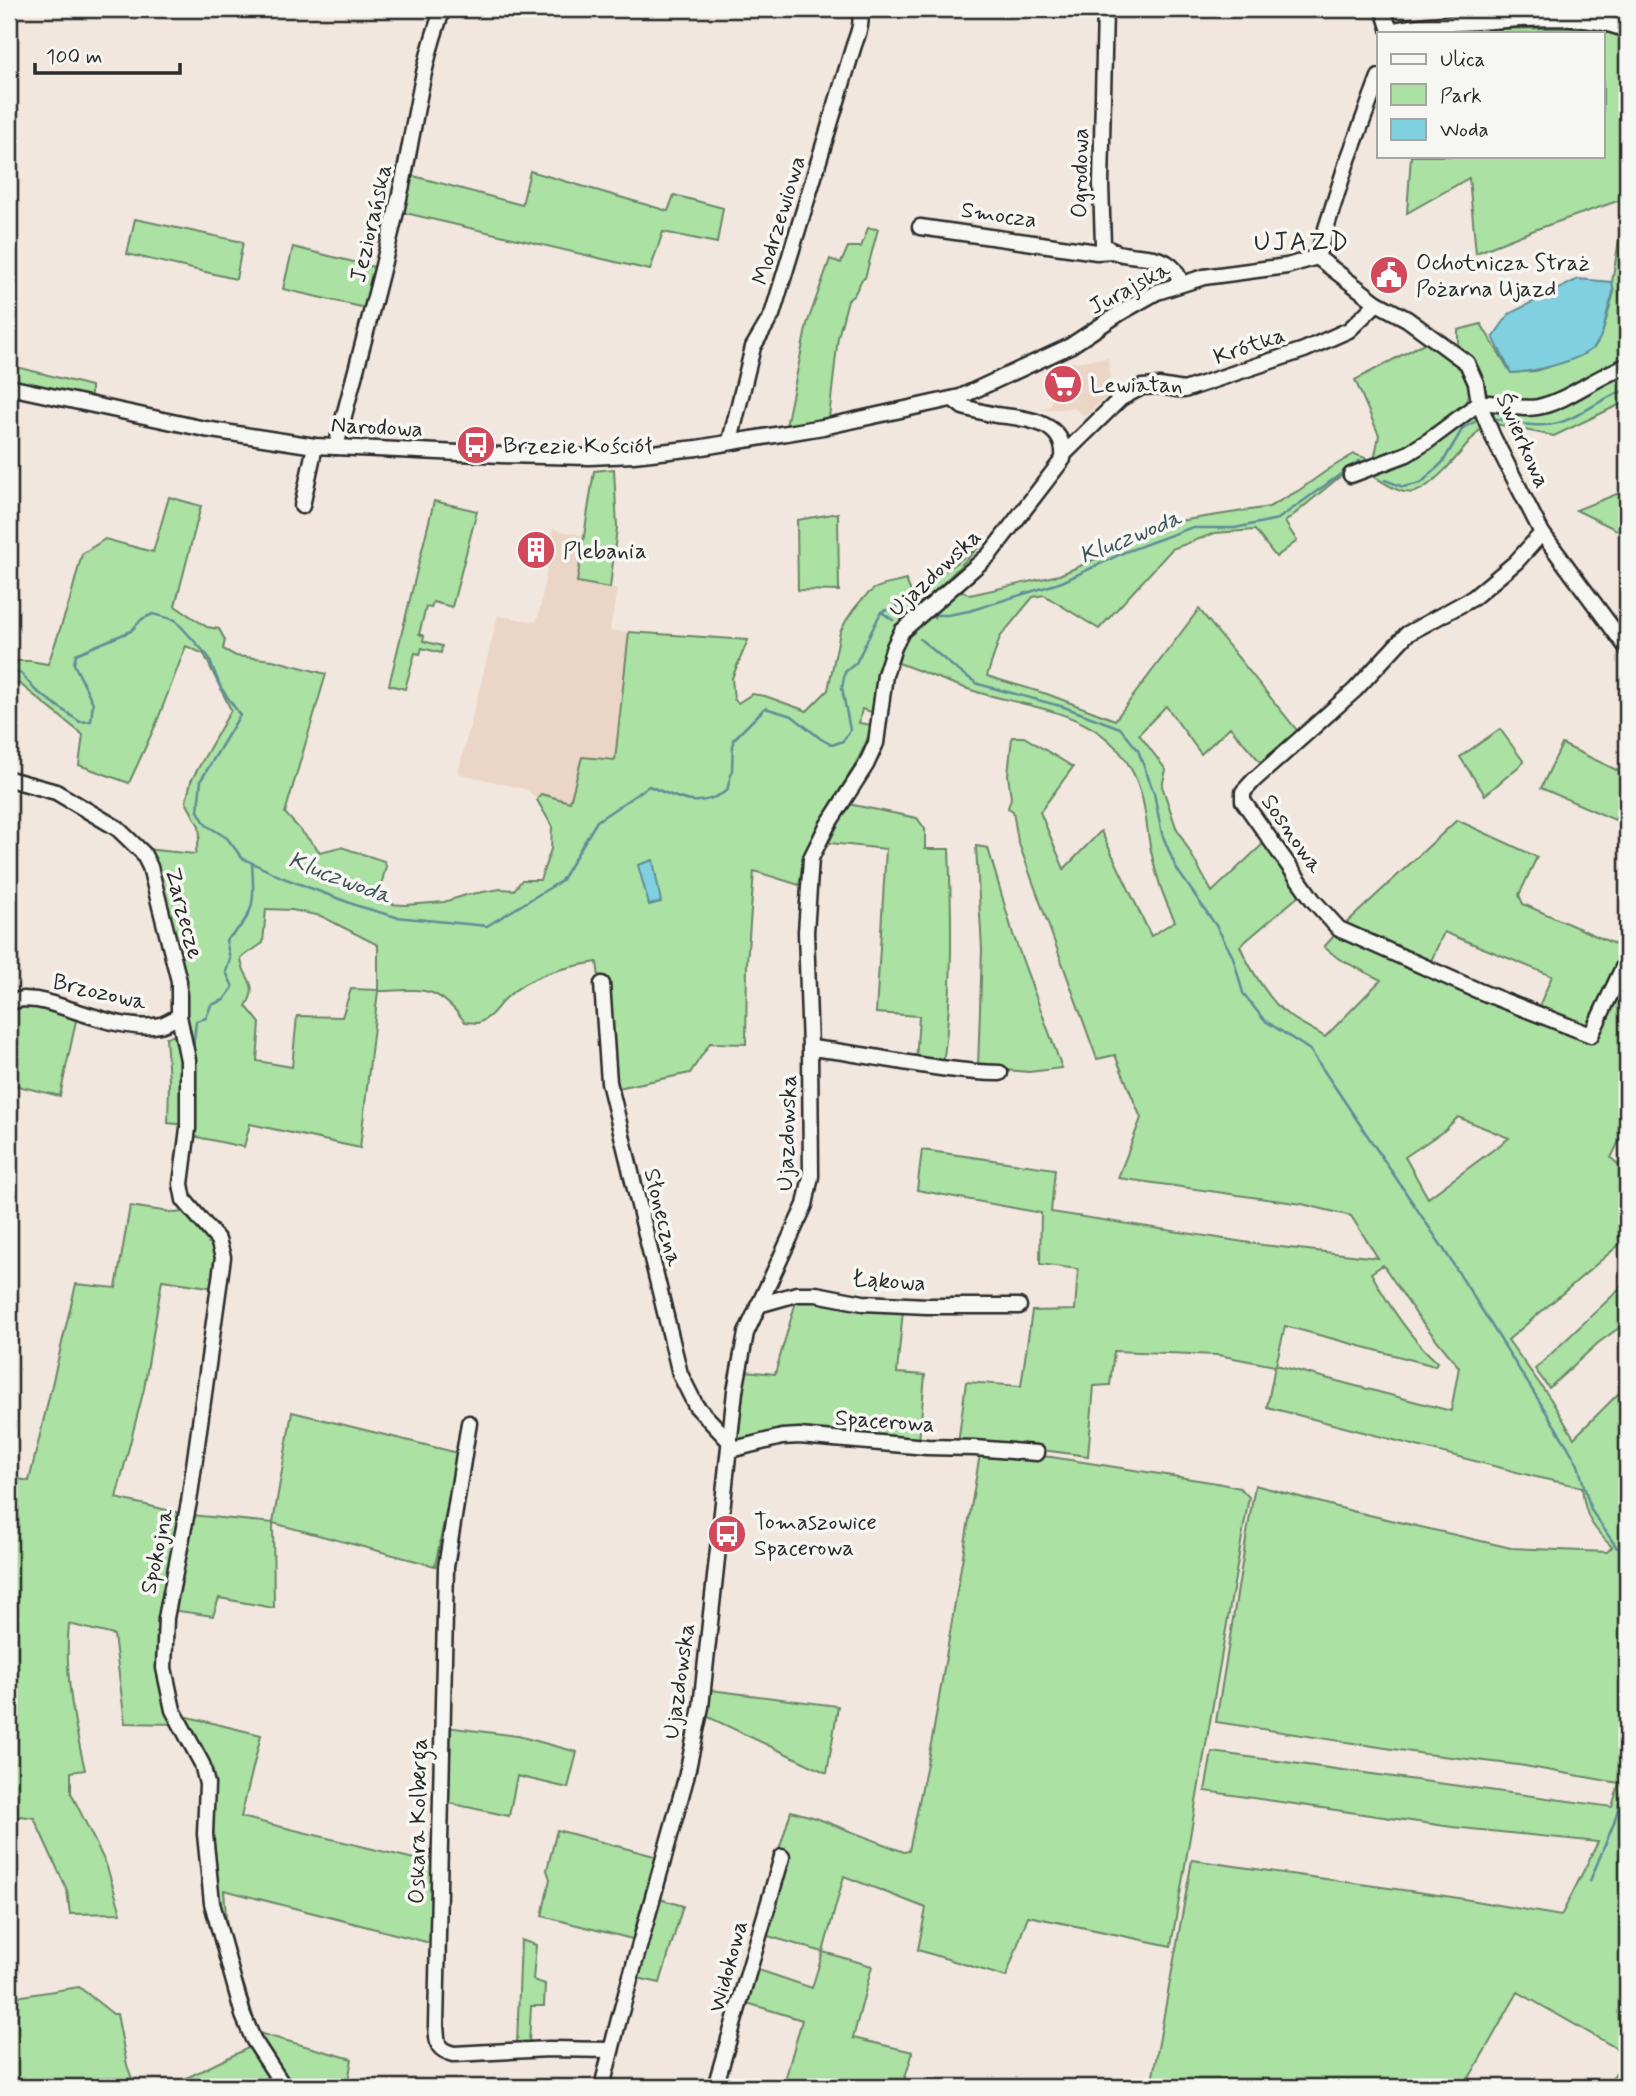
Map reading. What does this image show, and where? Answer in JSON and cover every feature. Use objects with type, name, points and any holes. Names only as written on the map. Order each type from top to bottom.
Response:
[{"type":"street","name":"Jeziorańska","points":[[335,447],[381,277],[413,137],[426,60],[443,9]]},
{"type":"street","name":"Modrzewiowa","points":[[730,441],[753,347],[772,315],[857,34],[861,13],[858,9]]},
{"type":"street","name":"Ogrodowa","points":[[1105,9],[1101,225],[1103,244],[1113,251]]},
{"type":"street","points":[[1383,9],[1390,32],[1411,26],[1519,19],[1608,23],[1627,30]]},
{"type":"street","points":[[1317,257],[1346,165],[1377,82]]},
{"type":"street","name":"Smocza","points":[[920,227],[1113,251]]},
{"type":"street","points":[[1113,251],[1156,259],[1173,267],[1181,283]]},
{"type":"street","name":"Jurajska","points":[[953,399],[1051,356],[1157,292],[1204,277],[1287,265],[1317,257]]},
{"type":"street","name":"Świerkowa","points":[[1317,257],[1377,303],[1407,319],[1467,363],[1476,383],[1479,403],[1500,452],[1542,533],[1627,648]]},
{"type":"street","name":"Krótka","points":[[1064,454],[1121,398],[1142,387],[1159,386],[1184,390],[1304,350],[1349,330],[1377,303]]},
{"type":"street","points":[[1351,475],[1407,454],[1479,403],[1516,408],[1540,406],[1558,401],[1627,366]]},
{"type":"street","name":"Narodowa","points":[[9,387],[205,429],[315,446],[602,457],[697,448],[860,420],[953,399]]},
{"type":"street","points":[[953,399],[963,407],[1039,421],[1057,438],[1064,454]]},
{"type":"street","points":[[302,506],[315,446]]},
{"type":"street","name":"Ujazdowska","points":[[603,2087],[686,1779],[701,1707],[740,1361],[746,1333],[806,1205],[810,1186],[812,1149],[806,932],[811,858],[827,826],[866,765],[876,743],[885,675],[894,647],[906,625],[989,555],[1061,464],[1064,454]]},
{"type":"street","name":"Sosnowa","points":[[1542,533],[1497,580],[1473,598],[1407,634],[1355,690],[1254,780],[1243,792],[1242,801],[1312,900],[1339,929],[1479,991],[1591,1035],[1627,959]]},
{"type":"street","name":"Zarzecze","points":[[9,779],[56,792],[117,828],[144,853],[179,981],[180,1016]]},
{"type":"street","name":"Słoneczna","points":[[602,984],[609,1082],[680,1374],[696,1406],[730,1446]]},
{"type":"street","name":"Brzozowa","points":[[9,1002],[37,1000],[121,1024],[146,1027],[161,1025],[180,1016]]},
{"type":"street","name":"Spokojna","points":[[180,1016],[190,1088],[181,1184],[184,1200],[218,1240],[223,1257],[189,1502],[166,1618],[164,1668],[173,1710],[202,1765],[207,1784],[205,1834],[212,1903],[243,2015],[253,2039],[284,2087]]},
{"type":"street","points":[[810,1048],[876,1056],[949,1071],[1000,1073]]},
{"type":"street","name":"Łąkowa","points":[[758,1305],[797,1294],[816,1294],[863,1303],[1019,1306]]},
{"type":"street","name":"Oskara Kolberga","points":[[469,1423],[446,1567],[436,2026],[439,2047],[453,2054],[549,2049],[611,2050]]},
{"type":"street","name":"Spacerowa","points":[[730,1446],[799,1436],[1037,1453]]},
{"type":"street","name":"Widokowa","points":[[715,2087],[782,1857]]},
{"type":"shaded area","points":[[1108,358],[1111,393],[1085,416],[1074,408],[1040,410],[1051,405],[1050,365]]},
{"type":"shaded area","points":[[552,529],[582,535],[577,582],[617,589],[610,631],[629,632],[615,760],[570,802],[541,794],[537,800],[528,790],[458,773],[498,616],[536,622],[553,536]]},
{"type":"green space","points":[[1607,28],[1627,36],[1627,401],[1554,436],[1495,424],[1482,382],[1472,362],[1458,345],[1458,330],[1481,324],[1511,373],[1535,371],[1567,361],[1594,348],[1603,331],[1614,292],[1612,282],[1626,198],[1476,253],[1469,178],[1407,213],[1411,158],[1604,158],[1604,32],[1443,32],[1443,29]]},
{"type":"green space","points":[[530,171],[668,211],[674,195],[723,208],[717,243],[663,232],[650,270],[401,212],[410,175],[522,205]]},
{"type":"green space","points":[[135,219],[243,242],[236,279],[127,254]]},
{"type":"green space","points":[[868,228],[878,229],[865,278],[848,300],[838,337],[829,418],[786,426],[807,324],[830,259],[841,263],[848,247],[861,247]]},
{"type":"green space","points":[[293,247],[378,268],[370,309],[283,289]]},
{"type":"green space","points":[[1428,341],[1460,362],[1472,389],[1461,411],[1423,442],[1338,478],[1285,522],[1297,541],[1276,557],[1255,530],[1215,533],[1172,549],[1099,629],[1044,595],[1033,597],[1000,637],[987,676],[1047,694],[1115,720],[1199,609],[1300,734],[1263,765],[1230,727],[1201,754],[1166,706],[1139,734],[1166,770],[1162,786],[1176,827],[1212,892],[1265,842],[1301,894],[1240,946],[1260,983],[1280,1008],[1325,1037],[1381,980],[1339,959],[1324,947],[1457,820],[1537,857],[1519,895],[1523,904],[1626,949],[1588,1027],[1537,1011],[1552,976],[1444,932],[1427,970],[1590,1038],[1620,983],[1627,986],[1627,1124],[1611,1158],[1627,1172],[1627,1238],[1508,1340],[1550,1398],[1574,1438],[1627,1385],[1627,2087],[1606,2087],[1624,2061],[1621,2051],[1518,1992],[1464,2087],[1151,2087],[1192,1860],[1452,1897],[1561,1916],[1598,1842],[1452,1827],[1205,1791],[1212,1752],[1612,1807],[1619,1783],[1519,1765],[1425,1754],[1216,1722],[1255,1485],[1511,1548],[1607,1552],[1612,1547],[1590,1520],[1582,1487],[1267,1407],[1275,1366],[1218,1355],[1114,1351],[1110,1385],[1094,1386],[1088,1456],[958,1444],[966,1382],[1021,1386],[1032,1311],[1075,1310],[1078,1269],[1040,1264],[1041,1213],[917,1190],[922,1150],[1055,1169],[1051,1212],[1263,1245],[1378,1258],[1351,1216],[1302,1204],[1118,1178],[1141,1118],[1115,1055],[1097,1059],[1018,841],[1013,811],[1008,808],[1011,798],[1008,775],[1012,737],[1024,737],[1073,767],[1040,812],[1064,869],[1101,831],[1151,936],[1175,921],[1158,878],[1143,800],[1130,767],[1116,747],[1098,732],[1078,721],[1056,712],[973,691],[898,663],[905,639],[929,614],[934,618],[936,608],[961,590],[970,595],[1059,575],[1142,535],[1179,521],[1269,507],[1354,454],[1374,461],[1379,435],[1355,380]],"holes":[[[1458,1117],[1509,1138],[1428,1198],[1405,1157],[1445,1130]],[[1383,1265],[1418,1317],[1459,1367],[1451,1411],[1276,1365],[1285,1326],[1435,1366],[1437,1362],[1400,1320],[1371,1273]]]},
{"type":"green space","points":[[9,365],[91,386],[91,397],[9,381]]},
{"type":"green space","points":[[1477,414],[1483,426],[1451,463],[1423,488],[1415,492],[1403,492],[1368,473]]},
{"type":"green space","points":[[614,469],[617,527],[610,588],[577,582],[594,471]]},
{"type":"green space","points":[[1627,490],[1627,535],[1576,510]]},
{"type":"green space","points":[[169,497],[201,506],[175,606],[207,627],[219,629],[225,640],[223,649],[236,656],[273,660],[326,674],[285,813],[320,852],[341,847],[384,861],[386,866],[378,897],[387,904],[406,905],[444,902],[500,889],[514,890],[522,880],[540,880],[551,849],[552,826],[537,800],[541,794],[570,802],[582,757],[615,760],[629,632],[748,640],[732,678],[734,699],[738,703],[752,694],[765,696],[807,711],[828,690],[840,632],[850,614],[864,598],[878,587],[906,580],[911,592],[981,545],[898,629],[877,671],[875,713],[862,709],[859,723],[872,725],[867,739],[855,765],[814,834],[799,885],[754,871],[747,963],[746,1044],[710,1043],[690,1073],[613,1089],[597,962],[560,970],[525,983],[478,1023],[465,1022],[445,1001],[427,992],[378,991],[360,1148],[250,1124],[244,1147],[192,1136],[190,1039],[180,969],[144,849],[195,854],[200,836],[199,826],[186,802],[191,781],[231,710],[204,654],[186,646],[156,724],[129,783],[79,765],[83,735],[20,684],[9,683],[9,661],[48,664],[82,554],[105,539],[153,552]],"holes":[[[266,909],[292,910],[321,916],[378,945],[378,990],[351,989],[342,1017],[297,1016],[292,1067],[257,1061],[260,1023],[246,1006],[252,991],[241,958],[263,943]]]},
{"type":"green space","points":[[434,501],[477,511],[452,607],[433,602],[431,608],[426,607],[419,634],[424,636],[423,641],[442,646],[441,653],[422,648],[420,654],[415,653],[405,689],[389,685]]},
{"type":"green space","points":[[838,513],[839,591],[798,590],[797,520]]},
{"type":"green space","points":[[1500,729],[1524,762],[1485,795],[1460,757]]},
{"type":"green space","points":[[1562,744],[1627,775],[1627,794],[1615,820],[1541,788]]},
{"type":"green space","points":[[848,804],[917,818],[925,829],[925,849],[949,849],[951,957],[943,1065],[916,1062],[919,1016],[876,1013],[886,849],[829,843]]},
{"type":"green space","points":[[976,846],[988,848],[1013,934],[1062,1068],[1029,1072],[978,1068],[982,949]]},
{"type":"green space","points":[[19,1002],[77,1016],[60,1096],[9,1084],[9,1005]]},
{"type":"green space","points":[[179,1035],[186,1125],[168,1123],[166,1037]]},
{"type":"green space","points":[[130,1206],[176,1213],[186,1211],[216,1244],[218,1273],[215,1288],[162,1280],[144,1389],[116,1498],[184,1514],[164,1602],[158,1647],[160,1689],[174,1724],[125,1723],[114,1635],[69,1624],[69,1679],[85,1770],[71,1772],[71,1793],[106,1864],[121,1913],[70,1914],[67,1890],[34,1818],[21,1816],[9,1821],[9,1477],[29,1481],[76,1284],[116,1288]]},
{"type":"green space","points":[[1627,1282],[1627,1322],[1598,1343],[1549,1388],[1535,1369]]},
{"type":"green space","points":[[797,1298],[903,1310],[897,1373],[925,1375],[919,1442],[798,1433],[737,1444],[746,1371],[775,1374]]},
{"type":"green space","points":[[292,1412],[458,1453],[435,1566],[273,1523]]},
{"type":"green space","points":[[991,1452],[1051,1457],[1240,1488],[1249,1497],[1171,1946],[1028,1916],[1006,1977],[918,1950],[926,1908],[844,1876],[823,1952],[754,1932],[791,1811],[904,1852],[909,1851],[933,1734],[980,1454]]},
{"type":"green space","points":[[191,1515],[273,1523],[274,1608],[219,1598],[213,1616],[171,1610]]},
{"type":"green space","points":[[710,1690],[838,1706],[827,1773],[704,1715]]},
{"type":"green space","points":[[180,1715],[261,1735],[241,1817],[435,1864],[434,1944],[224,1890],[227,1930],[237,1967],[214,1890],[207,1840],[211,1776]]},
{"type":"green space","points":[[446,1727],[518,1736],[577,1752],[568,1788],[517,1776],[509,1816],[444,1802]]},
{"type":"green space","points":[[557,1830],[658,1857],[636,1940],[542,1916],[550,1879],[547,1870]]},
{"type":"green space","points":[[660,1899],[683,1906],[660,1983],[637,1978]]},
{"type":"green space","points":[[521,1940],[536,1945],[533,1980],[545,1984],[544,2006],[531,2006],[529,2043],[517,2043]]},
{"type":"green space","points":[[823,1952],[872,1966],[853,2038],[913,2052],[902,2087],[783,2087],[802,2020],[747,2003],[756,1969],[812,1988]]},
{"type":"green space","points":[[236,1982],[243,1982],[258,2033],[352,2059],[347,2087],[288,2087],[262,2051]]},
{"type":"green space","points":[[79,1987],[113,2014],[117,2014],[127,2065],[135,2087],[9,2087],[9,1998]]},
{"type":"green space","points":[[252,2046],[277,2087],[168,2087]]},
{"type":"water","points":[[1578,279],[1612,282],[1612,298],[1599,341],[1586,353],[1566,362],[1511,373],[1493,337],[1509,314]]},
{"type":"water","points":[[653,860],[661,902],[649,905],[638,865]]},
{"type":"waterway","name":"Kluczwoda","points":[[1492,418],[1550,425],[1567,420],[1627,390]]},
{"type":"waterway","name":"Kluczwoda","points":[[1385,480],[1403,487],[1421,483],[1443,462],[1463,428],[1480,419]]},
{"type":"waterway","name":"Kluczwoda","points":[[935,615],[969,611],[1062,582],[1125,552],[1190,528],[1235,528],[1278,519],[1359,461],[1366,463]]},
{"type":"waterway","name":"Kluczwoda","points":[[9,673],[21,673],[35,690],[80,722],[91,721],[93,703],[74,664],[76,654],[131,631],[142,619],[153,614],[175,620],[208,656],[221,688],[240,715],[201,780],[198,811],[206,825],[227,838],[242,858],[281,877],[358,906],[396,917],[487,926],[561,881],[597,821],[649,786],[679,798],[697,801],[716,797],[727,791],[732,770],[733,740],[765,708],[792,716],[832,745],[843,741],[850,730],[842,688],[845,672],[856,663],[881,612],[914,600],[927,603]]},
{"type":"waterway","points":[[881,612],[893,620]]},
{"type":"waterway","points":[[920,639],[978,684],[1064,707],[1120,728],[1138,750],[1154,793],[1162,834],[1176,868],[1217,927],[1233,957],[1243,993],[1264,1020],[1310,1050],[1443,1248],[1568,1447],[1578,1465],[1591,1510],[1617,1548]]},
{"type":"waterway","points":[[193,1050],[196,1021],[206,1018],[211,1005],[224,1000],[233,987],[226,972],[230,959],[226,940],[243,923],[251,906],[252,863]]},
{"type":"waterway","points":[[1622,1555],[1627,1560]]},
{"type":"waterway","points":[[1627,1559],[1627,1586]]},
{"type":"waterway","points":[[1590,1881],[1614,1823],[1627,1777]]},
{"type":"place","name":"Ochotnicza Straż Pożarna Ujazd","points":[[1389,275]]},
{"type":"place","name":"Lewiatan","points":[[1063,384]]},
{"type":"place","name":"Brzezie Kościół","points":[[476,445]]},
{"type":"place","name":"Plebania","points":[[536,550]]},
{"type":"place","name":"Tomaszowice Spacerowa","points":[[727,1534]]},
{"type":"district","name":"UJAZD","points":[[1302,241]]}]
